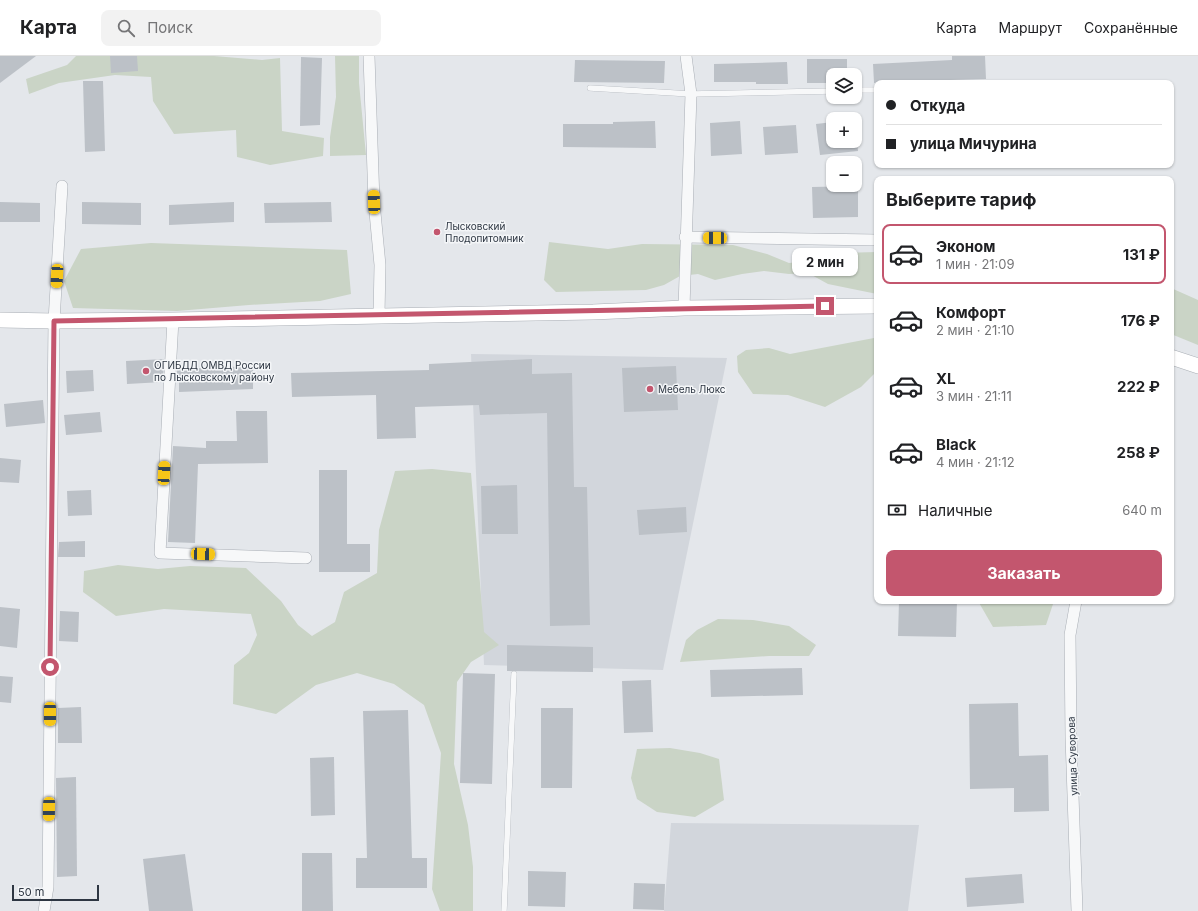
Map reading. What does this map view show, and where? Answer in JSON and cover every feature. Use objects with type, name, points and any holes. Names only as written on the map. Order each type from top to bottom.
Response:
[{"type":"main road","points":[[0,320],[173,320],[592,312],[684,308],[874,306]]},
{"type":"main road","points":[[1174,358],[1198,366]]},
{"type":"street","points":[[369,56],[374,202],[380,265],[379,315]]},
{"type":"street","points":[[684,308],[685,237],[691,94],[686,56]]},
{"type":"street","points":[[44,911],[48,887],[54,321],[62,186]]},
{"type":"street","points":[[685,237],[874,240]]},
{"type":"street","points":[[173,320],[160,553],[306,558]]},
{"type":"street","name":"улица Суворова","points":[[1075,604],[1070,635],[1071,737],[1077,911]]},
{"type":"lane","points":[[590,88],[691,94],[826,91]]},
{"type":"lane","points":[[862,90],[874,90]]},
{"type":"lane","points":[[504,911],[514,674]]},
{"type":"shaded area","points":[[471,354],[727,358],[663,670],[484,665]]},
{"type":"shaded area","points":[[671,823],[919,825],[908,911],[664,911]]},
{"type":"green space","points":[[76,56],[214,56],[262,60],[280,58],[282,131],[324,138],[323,156],[270,165],[237,157],[236,130],[174,134],[153,101],[151,77],[115,75],[59,83],[29,94],[26,79],[67,65]]},
{"type":"green space","points":[[335,56],[359,56],[359,83],[366,155],[330,156],[330,137],[336,97]]},
{"type":"green space","points":[[549,242],[608,249],[642,244],[733,245],[767,254],[789,263],[817,260],[840,253],[874,252],[874,293],[828,284],[808,273],[789,274],[764,271],[715,280],[698,274],[680,276],[664,285],[646,290],[556,292],[544,280]]},
{"type":"green space","points":[[151,243],[347,250],[351,294],[320,301],[177,311],[73,308],[64,281],[81,249]]},
{"type":"green space","points":[[1174,289],[1198,300],[1198,345],[1174,335]]},
{"type":"green space","points":[[874,338],[874,374],[861,387],[825,407],[788,395],[753,394],[738,372],[737,356],[746,350],[769,348],[790,354]]},
{"type":"green space","points":[[432,469],[471,473],[484,632],[499,645],[471,662],[457,682],[454,764],[468,825],[473,867],[473,911],[440,911],[432,889],[441,753],[424,705],[394,684],[357,673],[316,685],[276,714],[233,704],[234,665],[249,653],[257,635],[251,614],[164,609],[116,616],[83,592],[84,571],[118,565],[158,569],[190,566],[246,568],[281,601],[298,625],[312,636],[335,622],[344,592],[377,573],[379,530],[395,471]]},
{"type":"green space","points":[[980,604],[1053,604],[1046,625],[993,627]]},
{"type":"green space","points":[[718,619],[753,620],[789,626],[816,645],[809,656],[769,656],[680,662],[686,640],[697,630]]},
{"type":"green space","points":[[670,748],[700,753],[719,759],[724,800],[695,817],[657,812],[637,799],[631,778],[637,749]]},
{"type":"building","points":[[0,56],[36,56],[0,83]]},
{"type":"building","points":[[110,56],[137,56],[138,71],[111,73]]},
{"type":"building","points":[[952,56],[985,56],[986,79],[874,80],[874,83],[873,64],[952,60]]},
{"type":"building","points":[[301,57],[322,58],[320,125],[300,126]]},
{"type":"building","points":[[807,59],[847,59],[847,68],[826,68],[826,83],[807,83]]},
{"type":"building","points":[[575,60],[665,61],[664,83],[574,82]]},
{"type":"building","points":[[787,62],[788,84],[714,82],[714,64]]},
{"type":"building","points":[[83,81],[103,81],[105,151],[85,152]]},
{"type":"building","points":[[655,121],[656,148],[563,147],[563,124],[613,124],[613,122]]},
{"type":"building","points":[[740,121],[742,154],[711,156],[710,123]]},
{"type":"building","points":[[826,123],[826,148],[858,148],[858,151],[820,155],[816,124]]},
{"type":"building","points":[[796,125],[798,153],[765,155],[763,127]]},
{"type":"building","points":[[812,187],[826,187],[826,192],[858,192],[858,217],[813,218]]},
{"type":"building","points":[[0,202],[40,203],[40,222],[0,222]]},
{"type":"building","points":[[82,202],[141,203],[141,225],[82,224]]},
{"type":"building","points":[[234,202],[234,222],[169,225],[169,205]]},
{"type":"building","points":[[331,202],[332,222],[265,223],[264,203]]},
{"type":"building","name":"ОГИБДД ОМВД России по Лысковскому району","points":[[164,359],[163,382],[127,384],[126,361]]},
{"type":"building","points":[[532,359],[532,374],[572,373],[574,487],[587,487],[590,625],[550,626],[547,413],[480,415],[479,405],[415,407],[416,438],[377,439],[376,395],[292,397],[291,373],[429,370],[429,364]]},
{"type":"building","points":[[253,366],[253,389],[179,392],[177,369]]},
{"type":"building","name":"Мебель Люкс","points":[[676,366],[678,410],[624,412],[622,368]]},
{"type":"building","points":[[93,370],[94,391],[67,393],[66,371]]},
{"type":"building","points":[[43,400],[45,423],[6,427],[4,404]]},
{"type":"building","points":[[236,411],[267,411],[268,463],[198,464],[195,543],[168,542],[173,446],[206,448],[206,441],[237,441]]},
{"type":"building","points":[[100,412],[102,432],[66,435],[64,415]]},
{"type":"building","points":[[0,458],[21,460],[19,483],[0,482]]},
{"type":"building","points":[[319,470],[347,470],[347,544],[370,544],[370,572],[319,572]]},
{"type":"building","points":[[517,485],[518,534],[482,534],[481,486]]},
{"type":"building","points":[[91,490],[92,515],[68,516],[67,491]]},
{"type":"building","points":[[686,507],[687,532],[639,535],[637,510]]},
{"type":"building","points":[[85,541],[85,557],[58,557],[59,542]]},
{"type":"building","points":[[899,604],[957,604],[956,637],[898,636]]},
{"type":"building","points":[[0,607],[20,609],[17,648],[0,646]]},
{"type":"building","points":[[60,611],[79,612],[78,642],[59,641]]},
{"type":"building","points":[[507,645],[593,647],[593,672],[507,671]]},
{"type":"building","points":[[802,668],[803,695],[711,697],[710,670]]},
{"type":"building","points":[[463,673],[495,674],[492,784],[460,783]]},
{"type":"building","points":[[0,676],[13,677],[11,703],[0,702]]},
{"type":"building","points":[[651,680],[653,732],[624,733],[622,681]]},
{"type":"building","points":[[1018,703],[1019,756],[1048,755],[1049,811],[1014,812],[1014,788],[970,789],[969,704]]},
{"type":"building","points":[[81,707],[82,743],[58,743],[58,708]]},
{"type":"building","points":[[541,708],[573,708],[572,788],[541,788]]},
{"type":"building","points":[[408,710],[412,858],[427,858],[427,888],[356,888],[356,858],[367,858],[363,711]]},
{"type":"building","points":[[334,757],[335,815],[311,816],[310,758]]},
{"type":"building","points":[[76,777],[77,876],[57,877],[56,778]]},
{"type":"building","points":[[302,853],[332,853],[333,911],[302,911]]},
{"type":"building","points":[[185,854],[193,911],[149,911],[143,859]]},
{"type":"building","points":[[528,871],[566,872],[565,907],[528,906]]},
{"type":"building","points":[[1022,874],[1024,903],[967,907],[965,878]]},
{"type":"building","points":[[634,883],[665,884],[664,910],[633,909]]},
{"type":"place","name":"Лысковский Плодопитомник","points":[[437,232]]},
{"type":"place","name":"ОГИБДД ОМВД России по Лысковскому району","points":[[146,371]]},
{"type":"place","name":"Мебель Люкс","points":[[650,389]]},
{"type":"route","points":[[50,667],[54,321],[592,312],[684,308],[825,306]]}]
